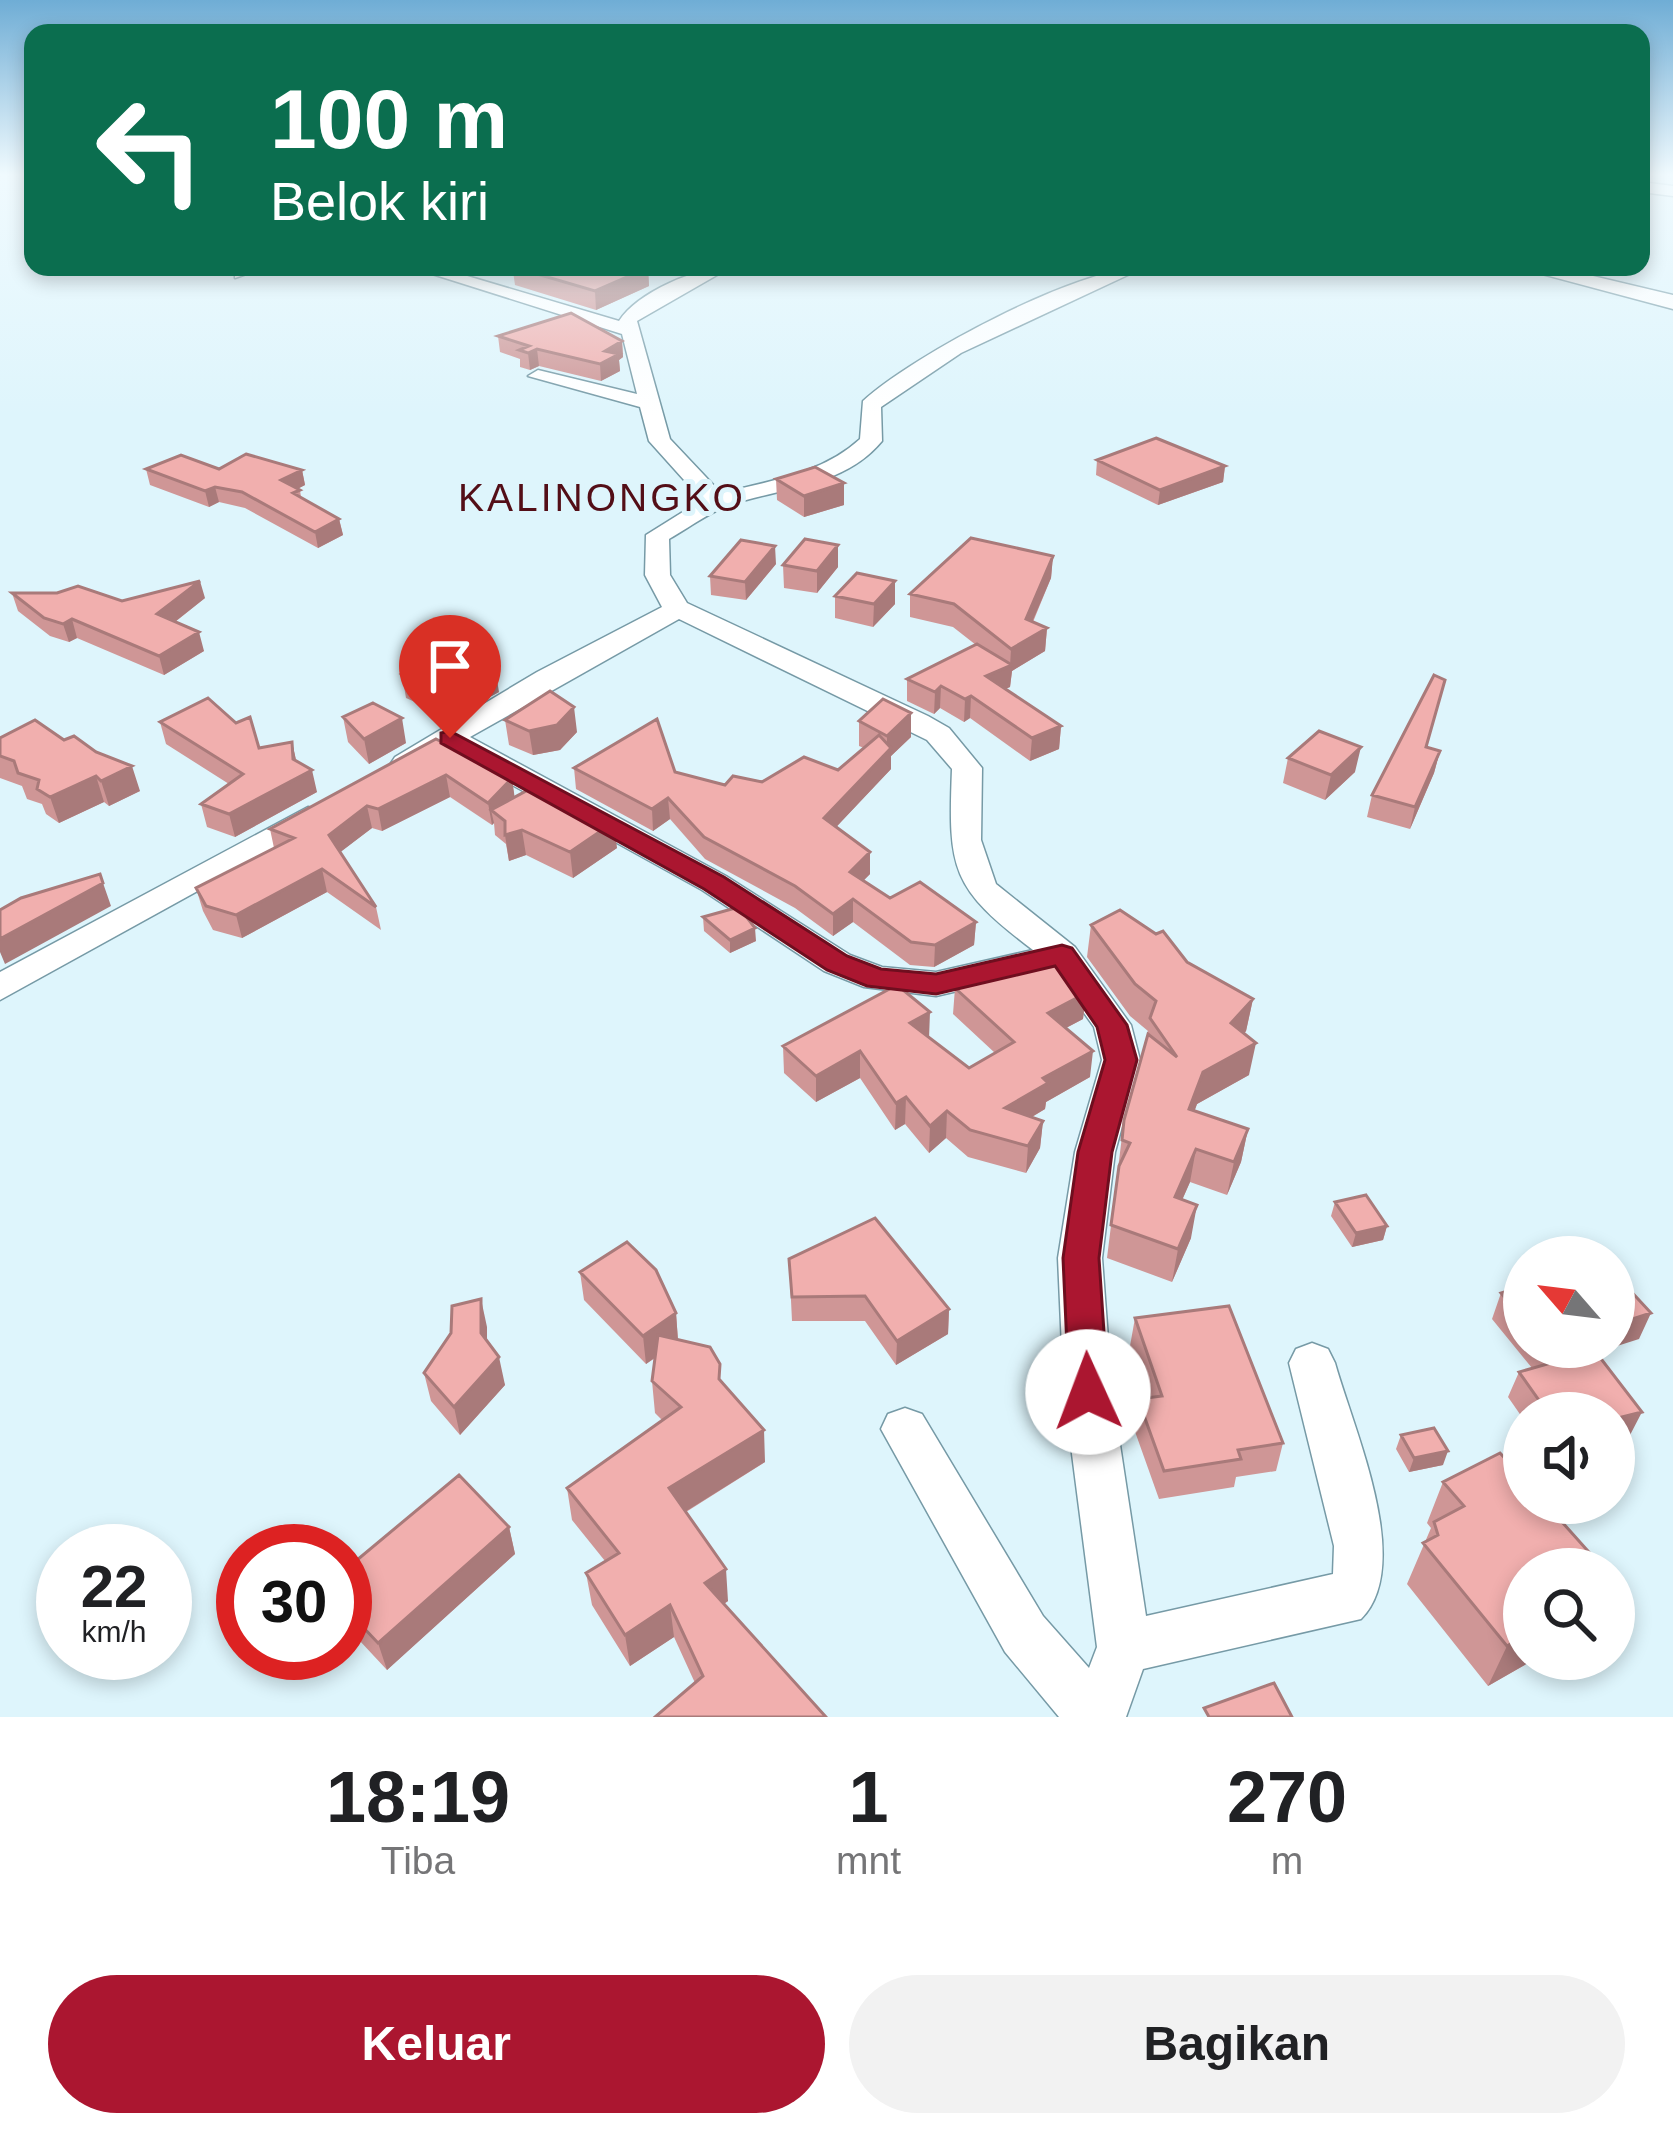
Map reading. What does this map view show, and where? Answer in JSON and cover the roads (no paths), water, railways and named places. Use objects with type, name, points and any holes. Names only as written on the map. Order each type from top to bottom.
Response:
[{"type":"street","points":[[449,276],[627,330]]},
{"type":"street","points":[[704,276],[636,310],[627,330],[660,441],[716,502]]},
{"type":"street","points":[[905,1429],[1024,1634],[1096,1717],[1124,1647],[1094,1450],[1081,1258],[1095,1152],[1121,1060],[1112,1025],[1062,955],[993,904],[980,886],[965,840],[970,778],[962,759],[938,734],[678,609],[657,578],[653,546],[664,528],[716,502],[803,476],[863,450],[872,434],[870,405],[894,384],[1045,303],[1113,276]]},
{"type":"street","points":[[1565,276],[1673,302]]},
{"type":"street","points":[[538,376],[646,402]]},
{"type":"street","points":[[368,783],[547,678],[678,609]]},
{"type":"street","points":[[450,738],[714,883],[837,963],[877,979],[936,984],[1062,955]]},
{"type":"street","points":[[0,988],[327,806]]},
{"type":"street","points":[[1124,1647],[1342,1601],[1351,1594],[1360,1574],[1360,1546],[1312,1363]]},
{"type":"district","name":"KALINONGKO","points":[[602,497]]}]
